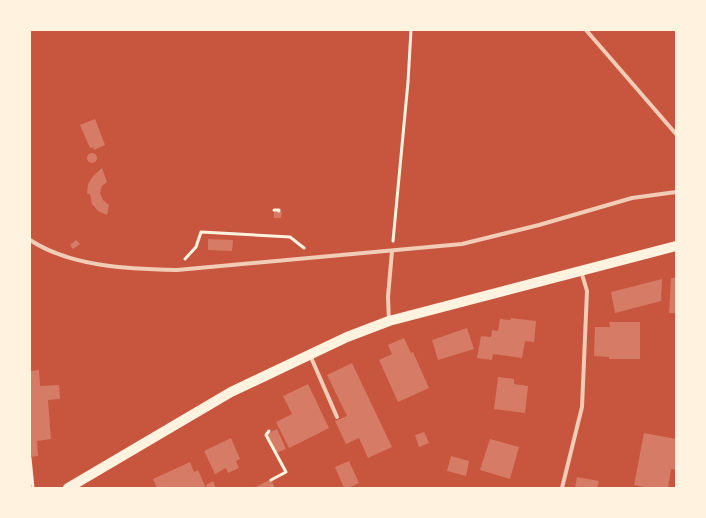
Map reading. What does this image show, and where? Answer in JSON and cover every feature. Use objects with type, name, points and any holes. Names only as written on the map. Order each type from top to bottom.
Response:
[{"type":"main road","points":[[68,488],[231,392],[347,337],[389,321],[676,246]]},
{"type":"lane","points":[[586,30],[676,134]]},
{"type":"lane","points":[[30,240],[43,248],[70,258],[109,266],[133,269],[177,270],[462,244],[539,226],[632,198],[676,192]]},
{"type":"lane","points":[[389,321],[388,298],[392,251]]},
{"type":"lane","points":[[562,488],[582,407],[586,291],[581,271]]},
{"type":"lane","points":[[310,355],[337,417]]},
{"type":"path","points":[[392,251],[412,30]]},
{"type":"path","points":[[274,210],[279,211]]},
{"type":"path","points":[[177,270],[196,247],[201,232],[290,237],[316,258]]},
{"type":"path","points":[[269,431],[266,435],[286,472],[271,480]]},
{"type":"path","points":[[30,458],[33,488]]},
{"type":"building","points":[[95,119],[105,145],[94,150],[93,147],[90,148],[80,125]]},
{"type":"building","points":[[90,153],[94,153],[97,158],[96,162],[90,163],[87,160],[87,156]]},
{"type":"building","points":[[102,168],[107,182],[102,186],[100,193],[103,200],[109,205],[107,215],[98,211],[92,204],[90,194],[87,194],[88,184],[93,176]]},
{"type":"building","points":[[274,211],[282,212],[281,218],[274,218]]},
{"type":"building","points":[[208,239],[233,240],[232,251],[208,250]]},
{"type":"building","points":[[76,240],[80,244],[73,249],[70,245]]},
{"type":"building","points":[[671,278],[676,278],[676,313],[669,313]]},
{"type":"building","points":[[662,279],[661,301],[615,313],[611,292]]},
{"type":"building","points":[[511,318],[536,321],[534,342],[525,341],[522,358],[493,354],[492,360],[477,358],[481,336],[491,337],[492,330],[498,331],[500,319],[510,320]]},
{"type":"building","points":[[609,322],[640,322],[640,359],[609,359],[609,357],[594,356],[595,327],[610,327]]},
{"type":"building","points":[[467,328],[474,349],[438,360],[432,340]]},
{"type":"building","points":[[404,338],[411,353],[413,352],[429,388],[398,402],[379,360],[392,354],[388,345]]},
{"type":"building","points":[[352,363],[392,447],[368,458],[359,438],[346,444],[335,421],[347,416],[327,375]]},
{"type":"building","points":[[39,370],[40,386],[59,385],[60,399],[48,400],[51,439],[37,441],[38,456],[30,457],[30,371]]},
{"type":"building","points":[[498,377],[514,379],[514,384],[528,386],[525,413],[494,409]]},
{"type":"building","points":[[308,384],[329,428],[289,448],[276,422],[292,414],[283,396]]},
{"type":"building","points":[[277,429],[286,449],[276,453],[267,434]]},
{"type":"building","points":[[424,432],[429,443],[419,447],[415,435]]},
{"type":"building","points":[[644,433],[676,439],[676,470],[671,469],[668,488],[650,488],[634,485]]},
{"type":"building","points":[[231,438],[240,459],[236,461],[239,468],[228,473],[226,468],[215,474],[204,451]]},
{"type":"building","points":[[490,439],[519,447],[510,479],[480,470]]},
{"type":"building","points":[[451,456],[469,461],[466,476],[447,471]]},
{"type":"building","points":[[349,461],[359,483],[344,488],[335,467]]},
{"type":"building","points":[[190,462],[194,472],[198,470],[206,488],[157,488],[153,479]]},
{"type":"building","points":[[577,477],[599,481],[597,488],[575,488]]},
{"type":"building","points":[[271,479],[275,488],[254,488]]},
{"type":"building","points":[[213,481],[216,488],[207,488],[206,485]]}]
